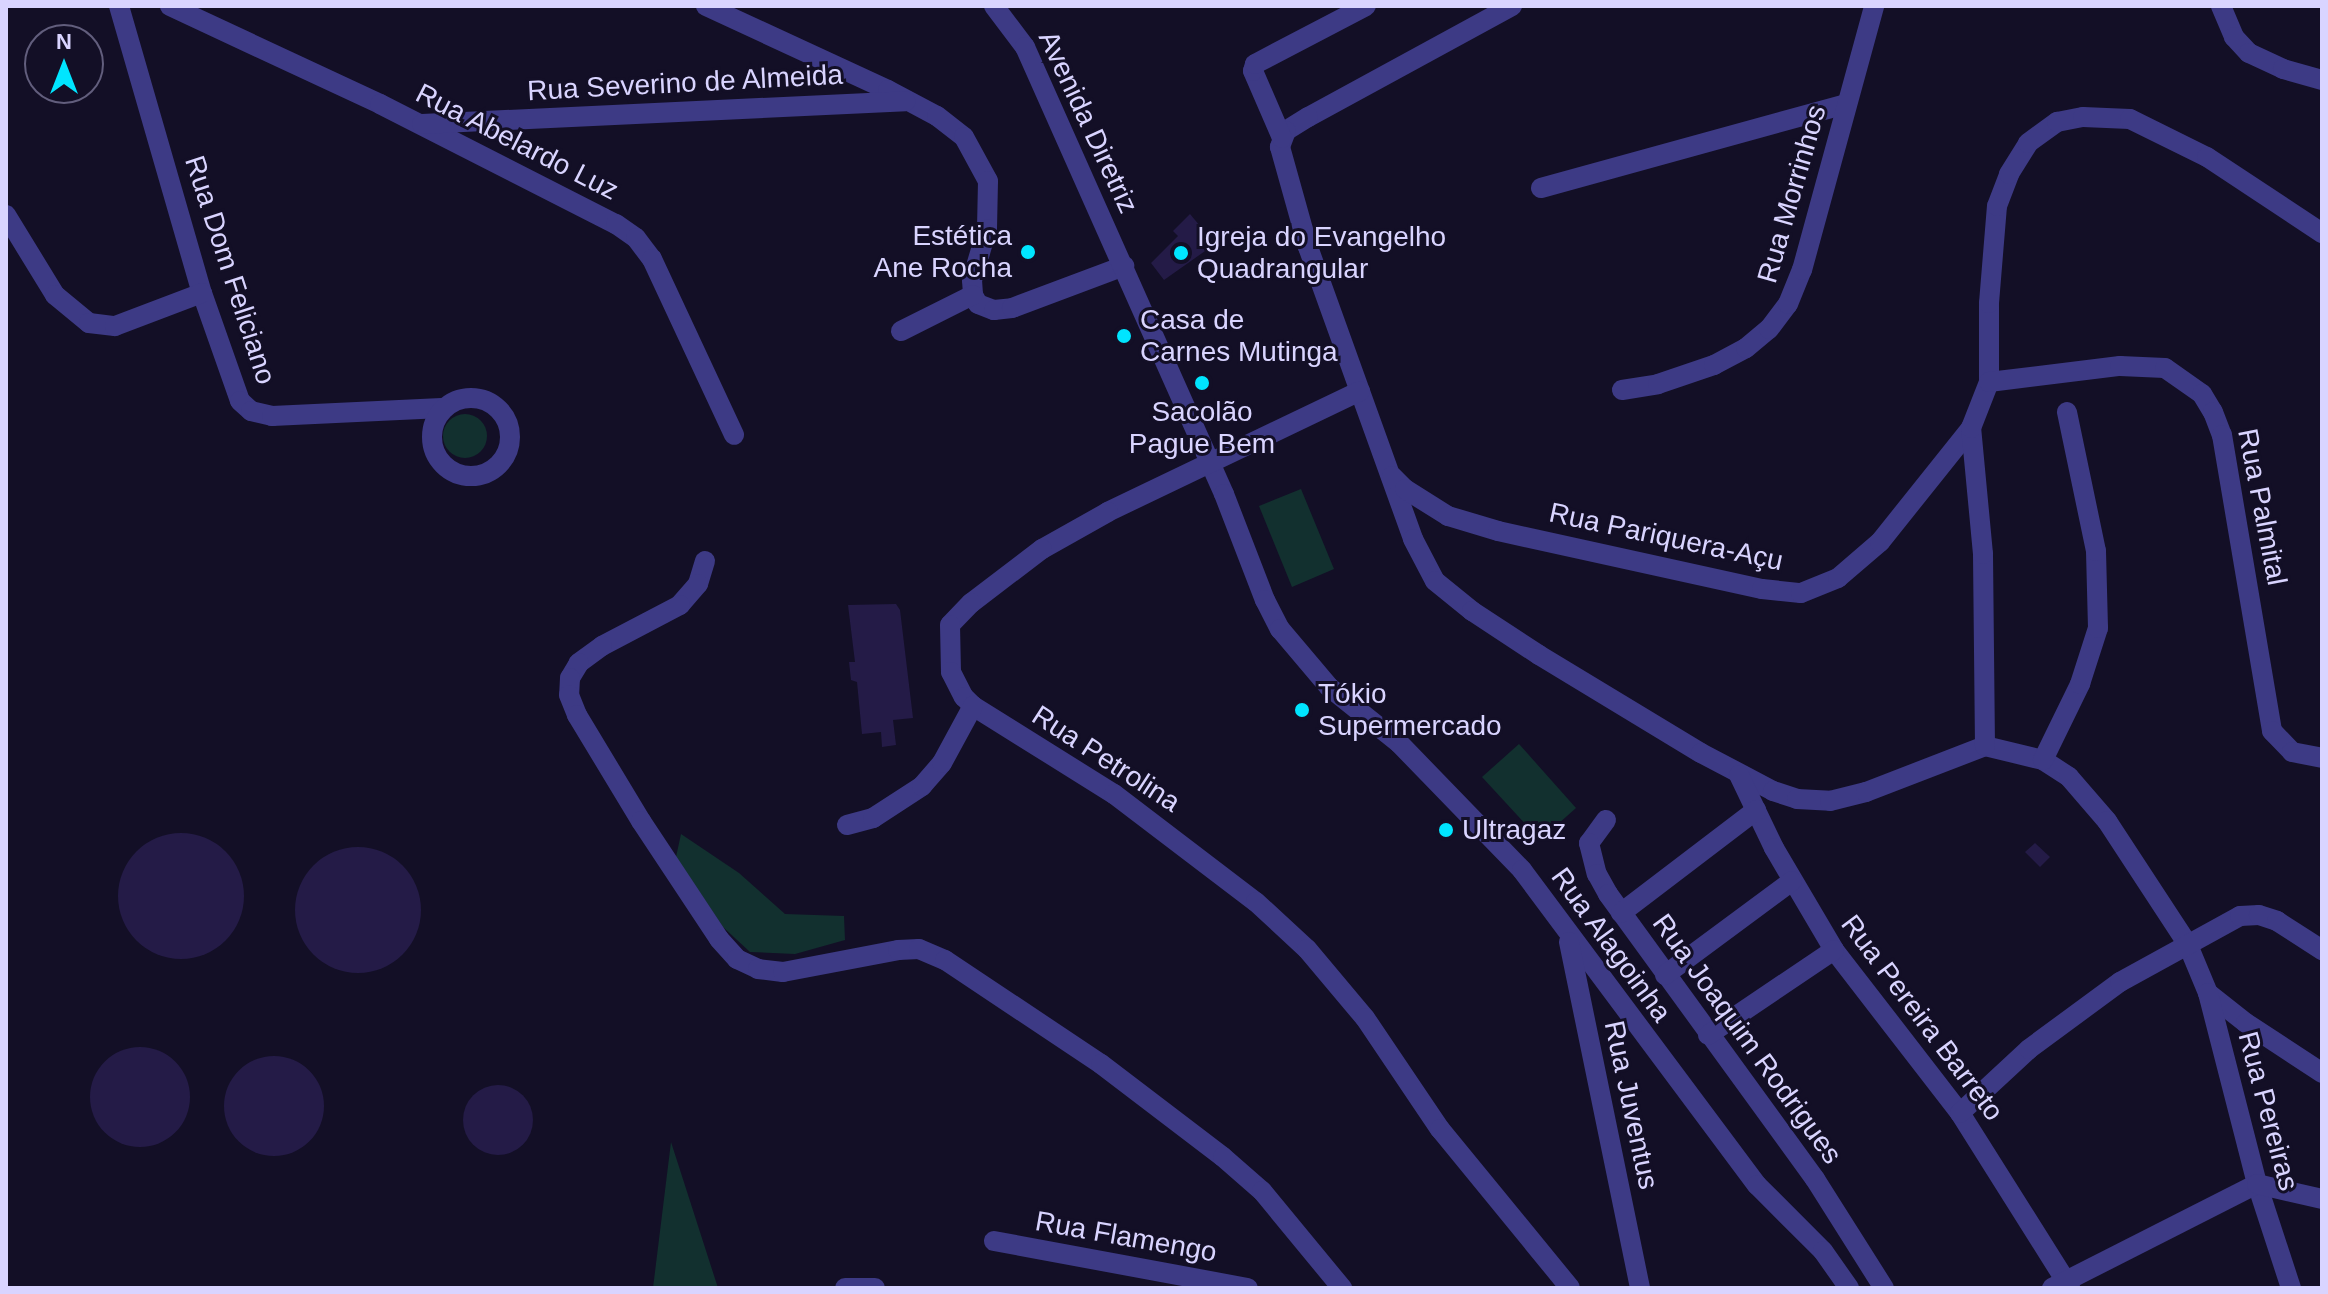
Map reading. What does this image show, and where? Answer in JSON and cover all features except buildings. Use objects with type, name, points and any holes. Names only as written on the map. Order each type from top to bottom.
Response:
[{"type":"street","name":"Rua Dom Feliciano","points":[[119,6],[202,293],[240,401],[251,411],[295,416],[442,408]]},
{"type":"street","name":"Rua Abelardo Luz","points":[[170,6],[418,124],[616,224],[636,238],[652,259],[734,435]]},
{"type":"street","points":[[706,6],[937,116],[964,137],[988,181],[990,205],[972,280],[973,295],[978,304],[1012,308],[1124,266]]},
{"type":"street","name":"Avenida Diretriz","points":[[994,6],[1025,47],[1124,266]]},
{"type":"street","points":[[1282,138],[1253,71],[1255,64],[1366,6]]},
{"type":"street","points":[[1512,6],[1308,117],[1286,131],[1282,138],[1281,156],[1308,247],[1360,391],[1423,562],[1448,594],[1539,655],[1739,775],[1797,799],[1830,801],[1866,792],[1985,746],[2043,760],[2080,684],[2098,628],[2096,551],[2067,412]]},
{"type":"street","name":"Rua Morrinhos","points":[[1622,390],[1658,384],[1714,365],[1746,348],[1769,329],[1788,304],[1802,270],[1874,6]]},
{"type":"street","points":[[2222,9],[2234,37],[2249,53],[2283,69],[2322,80]]},
{"type":"street","name":"Rua Severino de Almeida","points":[[418,124],[907,101]]},
{"type":"street","points":[[1541,188],[1847,104]]},
{"type":"street","points":[[1985,746],[1983,554],[1971,428],[1989,382],[1989,303],[1997,206],[2009,174],[2028,143],[2057,122],[2083,117],[2130,119],[2207,157],[2322,233]]},
{"type":"street","points":[[6,215],[55,295],[89,323],[115,326],[202,293]]},
{"type":"street","name":"Rua Alagoinha","points":[[1124,266],[1265,600],[1301,658],[1329,687],[1399,743],[1439,781],[1522,870],[1757,1185],[1823,1251],[1849,1288]]},
{"type":"street","points":[[901,331],[973,295]]},
{"type":"street","name":"Rua Palmital","points":[[1989,382],[2120,366],[2165,368],[2202,394],[2222,435],[2272,731],[2292,752],[2322,758]]},
{"type":"street","name":"Rua Petrolina","points":[[1360,391],[1108,512],[1042,549],[971,603],[950,625],[948,644],[951,672],[964,697],[973,706],[1126,803],[1256,902],[1307,949],[1365,1018],[1440,1129],[1570,1288]]},
{"type":"street","name":"Rua Pariquera-Açu","points":[[1391,475],[1405,489],[1448,516],[1498,531],[1762,589],[1801,593],[1838,578],[1880,542],[1971,428]]},
{"type":"street","points":[[705,561],[698,584],[680,605],[602,646],[579,663],[570,678],[569,695],[577,715],[641,821],[719,939],[737,959],[758,969],[783,972],[898,950],[919,949],[945,960],[1101,1064],[1223,1157],[1262,1191],[1342,1288]]},
{"type":"street","points":[[847,825],[873,818],[922,786],[942,763],[973,706]]},
{"type":"street","name":"Rua Pereiras","points":[[2043,760],[2069,777],[2107,821],[2188,945],[2208,993],[2257,1184],[2291,1288]]},
{"type":"street","name":"Rua Pereira Barreto","points":[[1739,775],[1792,881],[1834,950],[1960,1113],[2062,1285]]},
{"type":"street","points":[[1621,913],[1756,810]]},
{"type":"street","name":"Rua Joaquim Rodrigues","points":[[1606,820],[1593,833],[1590,856],[1597,874],[1621,913],[1849,1232],[1884,1288]]},
{"type":"street","points":[[1665,975],[1792,881]]},
{"type":"street","points":[[1960,1113],[2029,1049],[2078,1011],[2120,982],[2240,916],[2259,915],[2277,921],[2322,950]]},
{"type":"street","name":"Rua Juventus","points":[[1567,934],[1640,1288]]},
{"type":"street","points":[[1708,1035],[1834,950]]},
{"type":"street","points":[[2208,993],[2246,1023],[2322,1073]]},
{"type":"street","points":[[2062,1285],[2257,1184],[2322,1199]]},
{"type":"street","points":[[1823,1251],[1849,1232]]},
{"type":"street","name":"Rua Flamengo","points":[[994,1241],[1248,1288]]},
{"type":"street","points":[[845,1288],[875,1288]]},
{"type":"green space","points":[[465,414],[480,421],[487,436],[480,451],[465,458],[450,451],[443,436],[450,421]]},
{"type":"green space","points":[[1301,489],[1334,569],[1292,587],[1259,506]]},
{"type":"green space","points":[[1519,744],[1576,808],[1540,840],[1482,777]]},
{"type":"green space","points":[[681,834],[739,873],[785,914],[844,916],[845,940],[795,954],[750,952],[723,927],[676,857]]},
{"type":"green space","points":[[671,1142],[699,1229],[718,1288],[653,1288]]},
{"type":"place","name":"Estética Ane Rocha","points":[[1028,252]]},
{"type":"place","name":"Igreja do Evangelho Quadrangular","points":[[1181,253]]},
{"type":"place","name":"Casa de Carnes Mutinga","points":[[1124,336]]},
{"type":"place","name":"Sacolão Pague Bem","points":[[1202,383]]},
{"type":"place","name":"Tókio Supermercado","points":[[1302,710]]},
{"type":"place","name":"Ultragaz","points":[[1446,830]]}]
